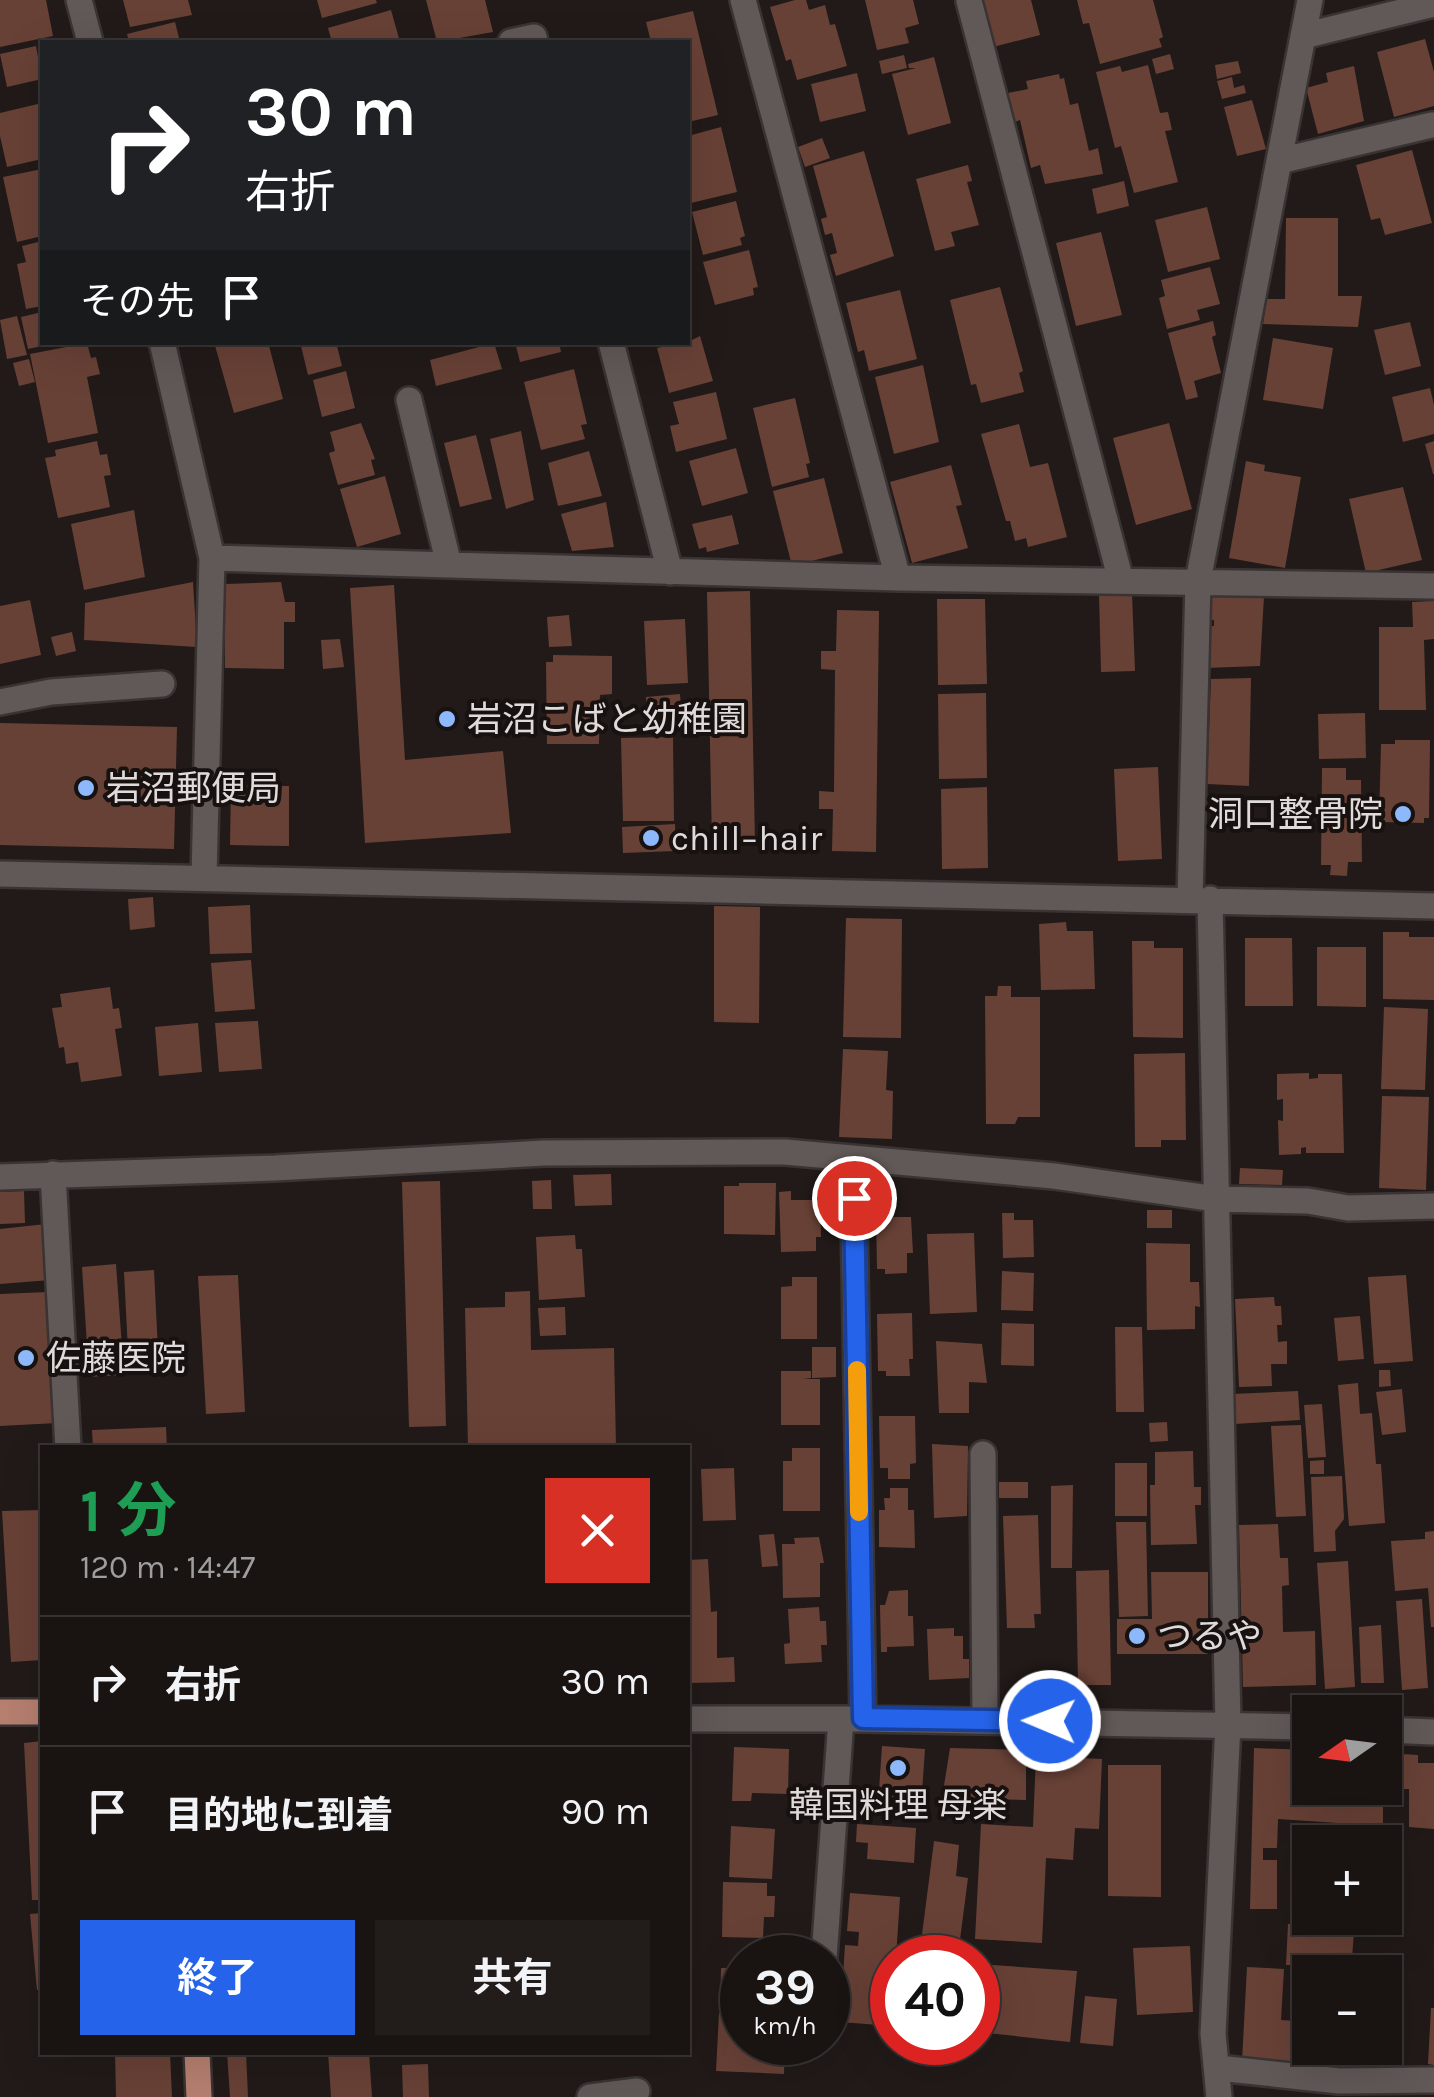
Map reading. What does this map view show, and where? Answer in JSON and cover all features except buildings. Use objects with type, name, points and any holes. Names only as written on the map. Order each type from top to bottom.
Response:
[{"type":"main road","points":[[0,1712],[40,1712]]},
{"type":"main road","points":[[196,2055],[200,2097]]},
{"type":"street","points":[[80,0],[90,40]]},
{"type":"street","points":[[743,0],[898,578]]},
{"type":"street","points":[[1219,2097],[1212,2034],[1228,1724],[1216,1199],[1200,899],[1198,581],[1310,0]]},
{"type":"street","points":[[969,1],[1121,581]]},
{"type":"street","points":[[1304,36],[1434,4]]},
{"type":"street","points":[[1279,161],[1432,125]]},
{"type":"street","points":[[163,345],[212,558],[204,877]]},
{"type":"street","points":[[613,345],[670,572]]},
{"type":"street","points":[[409,400],[449,565]]},
{"type":"street","points":[[212,558],[898,578],[1434,586]]},
{"type":"street","points":[[0,702],[51,692],[162,684]]},
{"type":"street","points":[[0,874],[1434,906]]},
{"type":"street","points":[[0,1177],[276,1168],[544,1153],[785,1152],[1054,1176],[1216,1199],[1308,1201],[1348,1208],[1434,1206]]},
{"type":"street","points":[[827,1935],[852,1719],[853,1160]]},
{"type":"street","points":[[53,1174],[68,1445]]},
{"type":"street","points":[[984,1454],[985,1720]]},
{"type":"street","points":[[690,1720],[985,1720],[1292,1726]]},
{"type":"street","points":[[1402,1731],[1434,1732]]},
{"type":"street","points":[[1218,2068],[1337,2089],[1434,2080]]},
{"type":"street","points":[[590,2097],[638,2091]]},
{"type":"slow traffic","points":[[857,1370],[859,1512]]},
{"type":"place","name":"岩沼こばと幼稚園","points":[[447,719]]},
{"type":"place","name":"岩沼郵便局","points":[[86,788]]},
{"type":"place","name":"洞口整骨院","points":[[1403,814]]},
{"type":"place","name":"chill−hair","points":[[651,838]]},
{"type":"place","name":"佐藤医院","points":[[26,1358]]},
{"type":"place","name":"つるや","points":[[1137,1636]]},
{"type":"place","name":"韓国料理 母楽","points":[[898,1768]]},
{"type":"route","points":[[854,1198],[863,1718],[1050,1721]]}]
